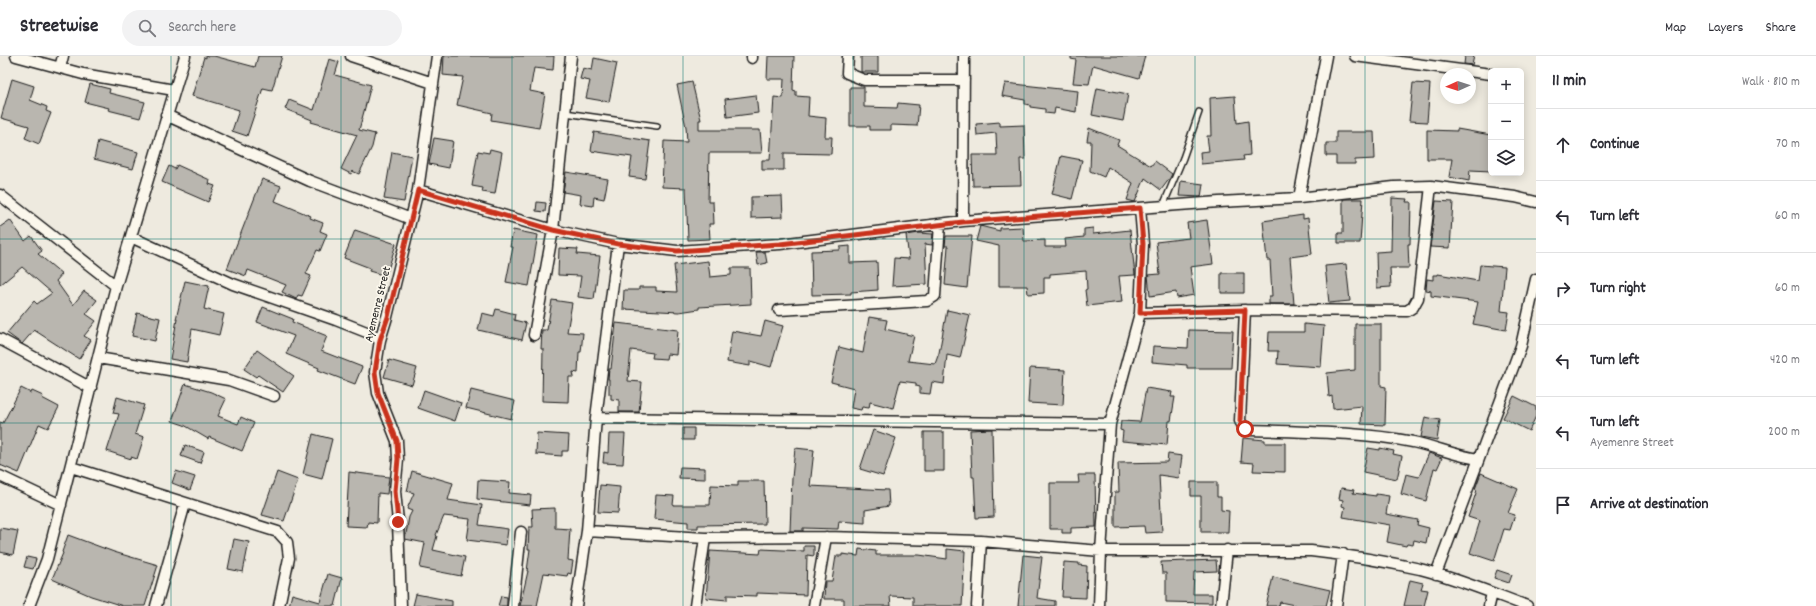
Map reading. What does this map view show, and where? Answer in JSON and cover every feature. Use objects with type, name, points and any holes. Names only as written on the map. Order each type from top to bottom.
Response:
[{"type":"street","points":[[16,56],[83,74],[174,90]]},
{"type":"street","points":[[60,68],[63,56]]},
{"type":"street","points":[[29,606],[47,559],[116,286],[166,115],[185,56]]},
{"type":"street","points":[[351,56],[433,83]]},
{"type":"street","name":"Ayemenre Street","points":[[401,606],[398,522],[395,491],[398,459],[397,441],[378,393],[375,372],[380,340],[388,317],[418,190],[437,56]]},
{"type":"street","points":[[534,334],[553,230],[571,56]]},
{"type":"street","points":[[848,56],[847,73],[864,80],[964,80]]},
{"type":"street","points":[[963,222],[964,56]]},
{"type":"street","points":[[1299,198],[1326,56]]},
{"type":"street","points":[[1356,56],[1488,74]]},
{"type":"street","points":[[166,115],[310,182],[411,219]]},
{"type":"street","points":[[1140,313],[1245,310],[1407,311],[1413,307],[1418,298],[1432,186]]},
{"type":"street","points":[[418,190],[553,230],[618,244],[677,251],[780,244],[940,224],[1163,206],[1299,198],[1394,187],[1432,186],[1464,192],[1515,197],[1536,202]]},
{"type":"street","points":[[0,195],[116,286]]},
{"type":"street","points":[[1099,606],[1101,551],[1110,424],[1140,313],[1143,244],[1140,208]]},
{"type":"street","points":[[779,310],[927,301],[932,299],[935,296],[940,224]]},
{"type":"street","points":[[131,237],[233,284],[336,320],[369,333],[380,340]]},
{"type":"street","points":[[576,606],[587,531],[596,418],[618,244]]},
{"type":"street","points":[[1436,574],[1521,346],[1536,279]]},
{"type":"street","points":[[1245,310],[1240,421],[1245,429],[1336,433],[1414,442],[1463,457],[1478,459]]},
{"type":"street","points":[[0,339],[91,388]]},
{"type":"street","points":[[98,358],[229,380],[274,396]]},
{"type":"street","points":[[596,418],[1110,424]]},
{"type":"street","points":[[70,467],[278,532],[287,542],[289,558],[279,606]]},
{"type":"street","points":[[0,476],[61,505]]},
{"type":"street","points":[[156,606],[185,504]]},
{"type":"street","points":[[587,531],[705,538],[826,537],[981,541],[1101,551],[1279,550],[1343,554],[1436,574],[1527,606]]},
{"type":"street","points":[[513,606],[520,532]]},
{"type":"street","points":[[814,606],[826,537]]},
{"type":"street","points":[[695,606],[705,538]]},
{"type":"street","points":[[977,606],[981,541]]},
{"type":"street","points":[[1221,606],[1227,550]]},
{"type":"street","points":[[1336,606],[1343,554]]},
{"type":"street","points":[[1489,606],[1492,593]]},
{"type":"lane","points":[[1163,206],[1183,158],[1199,112]]},
{"type":"lane","points":[[565,113],[657,126]]},
{"type":"building","points":[[206,56],[214,56],[255,67],[258,56],[282,56],[272,90],[263,88],[247,136],[232,131],[239,110],[192,96],[204,57],[206,58]]},
{"type":"building","points":[[444,56],[554,56],[553,70],[534,68],[530,91],[545,94],[539,128],[491,120],[492,113],[457,105],[463,77],[443,75]]},
{"type":"building","points":[[768,56],[794,56],[793,90],[796,91],[796,96],[809,97],[808,116],[826,118],[825,137],[832,137],[831,154],[784,153],[784,170],[762,170],[762,160],[770,160],[774,97],[783,98],[784,79],[767,79]]},
{"type":"building","points":[[861,56],[878,56],[878,72],[861,72]]},
{"type":"building","points":[[1071,56],[1145,56],[1139,78],[1093,65],[1089,84],[1073,83],[1076,60],[1071,59]]},
{"type":"building","points":[[1465,56],[1474,56],[1472,65],[1464,64]]},
{"type":"building","points":[[594,58],[617,63],[609,102],[586,98],[590,81],[580,79],[583,68],[592,70]]},
{"type":"building","points":[[329,59],[339,62],[335,75],[371,85],[359,130],[375,134],[372,147],[359,174],[352,171],[351,174],[341,169],[357,135],[311,122],[312,120],[285,109],[289,100],[314,110]]},
{"type":"building","points":[[12,79],[34,86],[30,100],[47,107],[46,111],[51,113],[39,144],[25,138],[29,126],[1,118]]},
{"type":"building","points":[[692,82],[701,120],[699,120],[699,130],[760,130],[762,153],[709,153],[708,202],[713,202],[714,224],[709,224],[710,239],[688,240],[686,188],[662,187],[664,141],[687,142],[686,127],[677,85]]},
{"type":"building","points":[[1005,83],[1078,91],[1076,112],[1055,108],[1054,114],[1045,113],[1045,109],[1030,107],[1030,105],[1025,104],[1025,100],[1002,96]]},
{"type":"building","points":[[1413,83],[1430,84],[1427,122],[1409,121]]},
{"type":"building","points":[[90,84],[110,89],[109,93],[145,102],[140,118],[108,110],[109,108],[85,102]]},
{"type":"building","points":[[850,87],[864,87],[864,107],[897,108],[898,103],[919,105],[917,126],[891,125],[891,130],[870,130],[870,126],[850,126]]},
{"type":"building","points":[[1097,88],[1128,94],[1123,121],[1092,115]]},
{"type":"building","points":[[756,95],[758,113],[727,117],[725,99]]},
{"type":"building","points":[[1235,96],[1237,123],[1248,121],[1250,155],[1243,156],[1244,160],[1201,164],[1200,152],[1209,151],[1207,136],[1211,136],[1210,98]]},
{"type":"building","points":[[1000,122],[1000,126],[1024,125],[1025,159],[1020,159],[1021,185],[973,186],[972,155],[997,155],[996,133],[977,135],[976,124]]},
{"type":"building","points":[[1089,128],[1119,140],[1117,145],[1151,166],[1155,161],[1172,174],[1170,178],[1161,190],[1145,178],[1135,202],[1127,200],[1133,183],[1108,167],[1104,177],[1090,171],[1091,141],[1087,141]]},
{"type":"building","points":[[1457,129],[1488,134],[1488,171],[1470,170],[1469,181],[1449,177],[1452,159],[1427,159],[1427,130],[1457,131]]},
{"type":"building","points":[[594,132],[650,141],[645,179],[629,177],[632,157],[591,151]]},
{"type":"building","points":[[1336,132],[1374,132],[1375,159],[1355,160],[1355,164],[1336,164],[1336,156],[1326,156],[1326,143],[1336,143]]},
{"type":"building","points":[[434,138],[453,141],[449,168],[429,164]]},
{"type":"building","points":[[98,141],[138,152],[133,169],[94,159]]},
{"type":"building","points":[[490,149],[502,152],[495,194],[482,192],[483,188],[472,186],[478,151],[489,153]]},
{"type":"building","points":[[392,152],[412,156],[404,202],[384,199]]},
{"type":"building","points":[[1061,156],[1082,160],[1072,199],[1052,194]]},
{"type":"building","points":[[177,165],[210,180],[209,184],[215,186],[208,202],[162,182],[169,166],[175,169]]},
{"type":"building","points":[[566,172],[608,179],[604,199],[594,197],[593,206],[580,204],[581,195],[563,192]]},
{"type":"building","points":[[262,179],[281,186],[275,201],[311,216],[310,218],[323,223],[320,231],[327,234],[320,251],[317,250],[306,274],[311,276],[302,296],[298,295],[296,299],[282,292],[286,285],[248,270],[246,276],[227,269]]},
{"type":"building","points":[[1181,181],[1203,184],[1201,197],[1179,196]]},
{"type":"building","points":[[782,196],[783,217],[751,218],[751,197]]},
{"type":"building","points":[[1392,198],[1407,199],[1406,202],[1411,202],[1410,244],[1408,244],[1409,268],[1390,268],[1391,287],[1377,288],[1376,252],[1391,251]]},
{"type":"building","points":[[1343,199],[1363,199],[1360,243],[1338,243],[1338,233],[1343,233]]},
{"type":"building","points":[[1436,201],[1453,202],[1450,248],[1430,247]]},
{"type":"building","points":[[537,202],[546,203],[545,212],[536,211]]},
{"type":"building","points":[[1303,215],[1303,219],[1308,218],[1312,254],[1290,257],[1294,304],[1269,304],[1269,296],[1272,296],[1270,260],[1267,260],[1263,221]]},
{"type":"building","points":[[10,220],[25,241],[31,236],[42,251],[38,254],[62,274],[56,281],[73,305],[84,291],[97,300],[86,314],[96,321],[84,336],[91,340],[79,359],[34,330],[22,344],[7,333],[34,301],[37,304],[52,293],[22,267],[0,285],[0,227]]},
{"type":"building","points":[[1207,220],[1213,264],[1190,267],[1194,295],[1177,298],[1176,292],[1150,296],[1148,275],[1160,274],[1156,242],[1189,238],[1187,223]]},
{"type":"building","points":[[980,226],[1000,231],[1000,228],[1023,227],[1024,241],[1045,240],[1045,247],[1066,247],[1065,239],[1084,237],[1084,229],[1093,228],[1093,234],[1130,230],[1135,275],[1119,276],[1122,302],[1087,306],[1085,290],[1087,289],[1086,271],[1050,274],[1050,277],[1044,277],[1044,293],[1028,294],[1027,286],[999,286],[999,246],[976,241]]},
{"type":"building","points":[[355,230],[396,244],[386,276],[369,271],[370,268],[344,258]]},
{"type":"building","points":[[513,230],[538,235],[529,286],[506,282],[513,247],[510,247]]},
{"type":"building","points":[[919,233],[933,234],[932,245],[925,244],[927,284],[892,286],[894,258],[909,259],[906,235]]},
{"type":"building","points":[[946,236],[972,236],[967,288],[945,285],[948,246],[945,246]]},
{"type":"building","points":[[850,246],[850,263],[877,262],[878,290],[851,292],[851,294],[812,295],[811,251],[840,250],[840,247]]},
{"type":"building","points":[[559,248],[578,249],[577,254],[600,256],[594,299],[578,297],[581,276],[558,275]]},
{"type":"building","points":[[756,252],[765,252],[767,263],[758,265]]},
{"type":"building","points":[[708,261],[710,277],[731,275],[731,268],[750,268],[751,304],[699,307],[699,309],[679,312],[623,309],[624,290],[639,290],[639,287],[656,287],[656,291],[677,292],[674,265]]},
{"type":"building","points":[[1346,264],[1350,301],[1329,303],[1325,266]]},
{"type":"building","points":[[1480,265],[1505,267],[1501,311],[1509,312],[1506,330],[1473,324],[1478,302],[1431,296],[1431,291],[1426,290],[1427,279],[1433,280],[1433,275],[1438,274],[1478,281]]},
{"type":"building","points":[[1221,273],[1244,273],[1244,293],[1221,293]]},
{"type":"building","points":[[185,281],[209,286],[204,309],[224,314],[219,335],[192,329],[187,362],[170,359],[176,319]]},
{"type":"building","points":[[552,300],[572,303],[567,332],[583,333],[581,352],[579,352],[578,373],[573,372],[574,377],[569,377],[568,402],[542,401],[542,330],[547,330]]},
{"type":"building","points":[[263,307],[293,319],[292,322],[327,336],[321,351],[362,367],[355,384],[318,370],[319,368],[286,354],[294,336],[257,322]]},
{"type":"building","points":[[496,309],[515,314],[514,320],[526,323],[522,340],[478,330],[482,313],[494,316]]},
{"type":"building","points":[[947,310],[970,315],[960,358],[947,355],[944,384],[932,382],[930,394],[920,393],[920,387],[916,386],[916,383],[900,381],[893,408],[870,402],[869,408],[862,407],[861,410],[851,408],[854,388],[831,382],[839,347],[863,353],[869,317],[887,320],[885,329],[914,336],[908,361],[935,364],[939,353]]},
{"type":"building","points":[[137,313],[160,318],[155,341],[132,336]]},
{"type":"building","points":[[765,321],[783,326],[771,367],[750,361],[750,366],[727,362],[732,331],[761,336]]},
{"type":"building","points":[[616,323],[678,330],[676,355],[667,354],[666,359],[652,358],[653,353],[631,350],[628,381],[642,382],[639,412],[619,412],[619,400],[611,399],[611,394],[609,394],[608,379],[609,369],[611,369]]},
{"type":"building","points":[[1304,324],[1324,326],[1321,367],[1277,364],[1278,351],[1268,351],[1269,332],[1304,332]]},
{"type":"building","points":[[1355,324],[1381,324],[1381,386],[1386,387],[1385,425],[1361,424],[1362,406],[1333,409],[1332,396],[1329,397],[1327,373],[1355,370]]},
{"type":"building","points":[[1189,330],[1233,331],[1231,368],[1187,368],[1187,365],[1152,362],[1153,346],[1188,348]]},
{"type":"building","points":[[257,350],[294,376],[283,392],[258,375],[256,377],[244,369]]},
{"type":"building","points":[[389,360],[417,368],[412,385],[384,377]]},
{"type":"building","points":[[1030,368],[1065,370],[1063,405],[1028,403]]},
{"type":"building","points":[[185,384],[211,392],[226,399],[218,416],[238,424],[241,417],[254,423],[242,451],[209,437],[208,439],[184,425],[172,421]]},
{"type":"building","points":[[21,388],[31,393],[32,391],[43,396],[42,398],[59,407],[48,428],[39,424],[19,473],[0,465],[0,422],[3,423]]},
{"type":"building","points":[[1146,388],[1172,392],[1171,397],[1175,397],[1171,421],[1169,421],[1167,445],[1122,441],[1123,431],[1120,430],[1121,421],[1140,422]]},
{"type":"building","points":[[424,390],[461,403],[455,421],[418,408]]},
{"type":"building","points":[[471,390],[515,401],[511,419],[466,408]]},
{"type":"building","points":[[1514,396],[1536,407],[1536,416],[1529,431],[1503,418]]},
{"type":"building","points":[[117,397],[144,405],[135,434],[144,437],[137,459],[131,457],[131,459],[107,451],[119,414],[113,413]]},
{"type":"building","points":[[1425,417],[1440,420],[1437,440],[1421,437]]},
{"type":"building","points":[[683,428],[694,428],[694,440],[683,440]]},
{"type":"building","points":[[992,429],[994,517],[976,518],[974,477],[972,477],[970,430]]},
{"type":"building","points":[[873,430],[896,438],[883,476],[860,469]]},
{"type":"building","points":[[924,432],[944,432],[944,471],[924,471]]},
{"type":"building","points":[[537,433],[569,435],[568,451],[562,451],[562,456],[536,454]]},
{"type":"building","points":[[313,434],[332,439],[322,479],[303,474]]},
{"type":"building","points":[[609,434],[625,434],[623,464],[603,463],[604,452],[608,453]]},
{"type":"building","points":[[1243,438],[1265,440],[1265,443],[1285,443],[1285,472],[1253,471],[1254,463],[1241,462]]},
{"type":"building","points":[[185,445],[204,452],[200,463],[181,456]]},
{"type":"building","points":[[795,448],[814,450],[810,486],[888,490],[889,506],[865,510],[865,523],[839,521],[838,529],[803,528],[803,531],[790,531]]},
{"type":"building","points":[[1368,448],[1380,450],[1380,448],[1394,451],[1393,454],[1402,456],[1397,479],[1363,472]]},
{"type":"building","points":[[1429,453],[1442,458],[1437,469],[1434,468],[1426,501],[1401,494],[1406,474],[1419,477]]},
{"type":"building","points":[[1168,454],[1182,456],[1179,478],[1159,475],[1162,532],[1145,533],[1144,526],[1115,527],[1115,492],[1119,492],[1118,463],[1167,462]]},
{"type":"building","points":[[680,467],[705,468],[705,479],[679,478]]},
{"type":"building","points":[[176,471],[195,477],[190,490],[172,483]]},
{"type":"building","points":[[412,471],[453,483],[448,500],[482,505],[479,525],[508,529],[506,545],[467,540],[470,519],[444,516],[436,535],[433,550],[465,557],[461,576],[420,568],[425,543],[405,539],[409,517],[412,511],[407,509],[414,493],[407,491]]},
{"type":"building","points":[[277,472],[298,480],[284,521],[262,515]]},
{"type":"building","points":[[349,472],[389,477],[387,494],[378,493],[377,523],[368,522],[367,527],[346,526]]},
{"type":"building","points":[[1481,473],[1518,489],[1508,513],[1515,515],[1510,530],[1504,529],[1494,561],[1470,553],[1480,521],[1468,517],[1477,490],[1475,489]]},
{"type":"building","points":[[1078,475],[1095,475],[1096,527],[1071,528],[1071,533],[1062,533],[1062,529],[1050,529],[1050,483],[1079,483]]},
{"type":"building","points":[[478,480],[510,482],[509,493],[531,495],[530,505],[477,499]]},
{"type":"building","points":[[738,481],[764,481],[765,524],[698,525],[698,528],[688,528],[688,522],[654,519],[656,495],[674,496],[673,505],[710,505],[711,485],[738,486]]},
{"type":"building","points":[[1191,482],[1217,482],[1217,497],[1221,497],[1221,510],[1229,511],[1228,532],[1201,532],[1201,496],[1191,496]]},
{"type":"building","points":[[600,485],[620,487],[618,513],[598,512]]},
{"type":"building","points":[[1341,488],[1354,490],[1353,493],[1389,496],[1386,514],[1418,520],[1417,525],[1429,528],[1426,543],[1414,540],[1413,545],[1407,544],[1406,546],[1387,542],[1390,525],[1343,517],[1345,507],[1342,506],[1343,500],[1339,499]]},
{"type":"building","points":[[555,508],[555,528],[570,529],[568,560],[573,561],[571,574],[568,573],[567,576],[544,573],[537,606],[520,606],[528,571],[530,549],[528,549],[529,527],[533,527],[532,509]]},
{"type":"building","points":[[0,528],[18,531],[13,555],[0,552]]},
{"type":"building","points":[[68,535],[114,552],[158,565],[145,606],[123,606],[91,596],[52,579],[63,553],[62,552]]},
{"type":"building","points":[[234,539],[249,542],[243,572],[228,569]]},
{"type":"building","points":[[804,546],[814,546],[814,556],[807,555],[806,595],[757,593],[757,596],[727,595],[727,600],[706,598],[710,551],[760,554],[761,549],[804,551]]},
{"type":"building","points":[[859,549],[876,551],[876,555],[919,555],[947,559],[947,549],[965,551],[962,606],[913,606],[913,597],[890,596],[891,606],[844,606],[844,599],[824,599],[825,581],[832,581],[836,556],[842,556],[842,554],[858,556]]},
{"type":"building","points":[[1023,555],[1042,557],[1037,598],[1055,601],[1055,606],[1018,606]]},
{"type":"building","points":[[27,557],[36,559],[33,569],[24,567]]},
{"type":"building","points":[[1216,560],[1217,571],[1194,572],[1193,594],[1212,594],[1212,603],[1166,602],[1166,573],[1162,573],[1161,562]]},
{"type":"building","points":[[1064,562],[1079,563],[1079,565],[1087,566],[1086,598],[1062,597]]},
{"type":"building","points":[[1497,570],[1512,575],[1509,583],[1494,578]]},
{"type":"building","points":[[328,574],[342,578],[335,606],[289,606],[292,594],[320,602]]},
{"type":"building","points":[[1273,577],[1330,590],[1326,606],[1299,606],[1280,602],[1279,606],[1266,606]]},
{"type":"building","points":[[1410,580],[1423,583],[1421,589],[1428,590],[1424,606],[1404,606]]},
{"type":"building","points":[[416,594],[452,601],[452,606],[413,606]]},
{"type":"building","points":[[501,596],[507,597],[507,606],[498,606]]},
{"type":"route","points":[[398,522],[395,491],[398,459],[397,441],[378,393],[375,372],[380,340],[388,317],[418,190],[553,230],[618,244],[677,251],[780,244],[963,222],[1140,208],[1143,244],[1140,313],[1245,310],[1240,421],[1245,429]]}]
